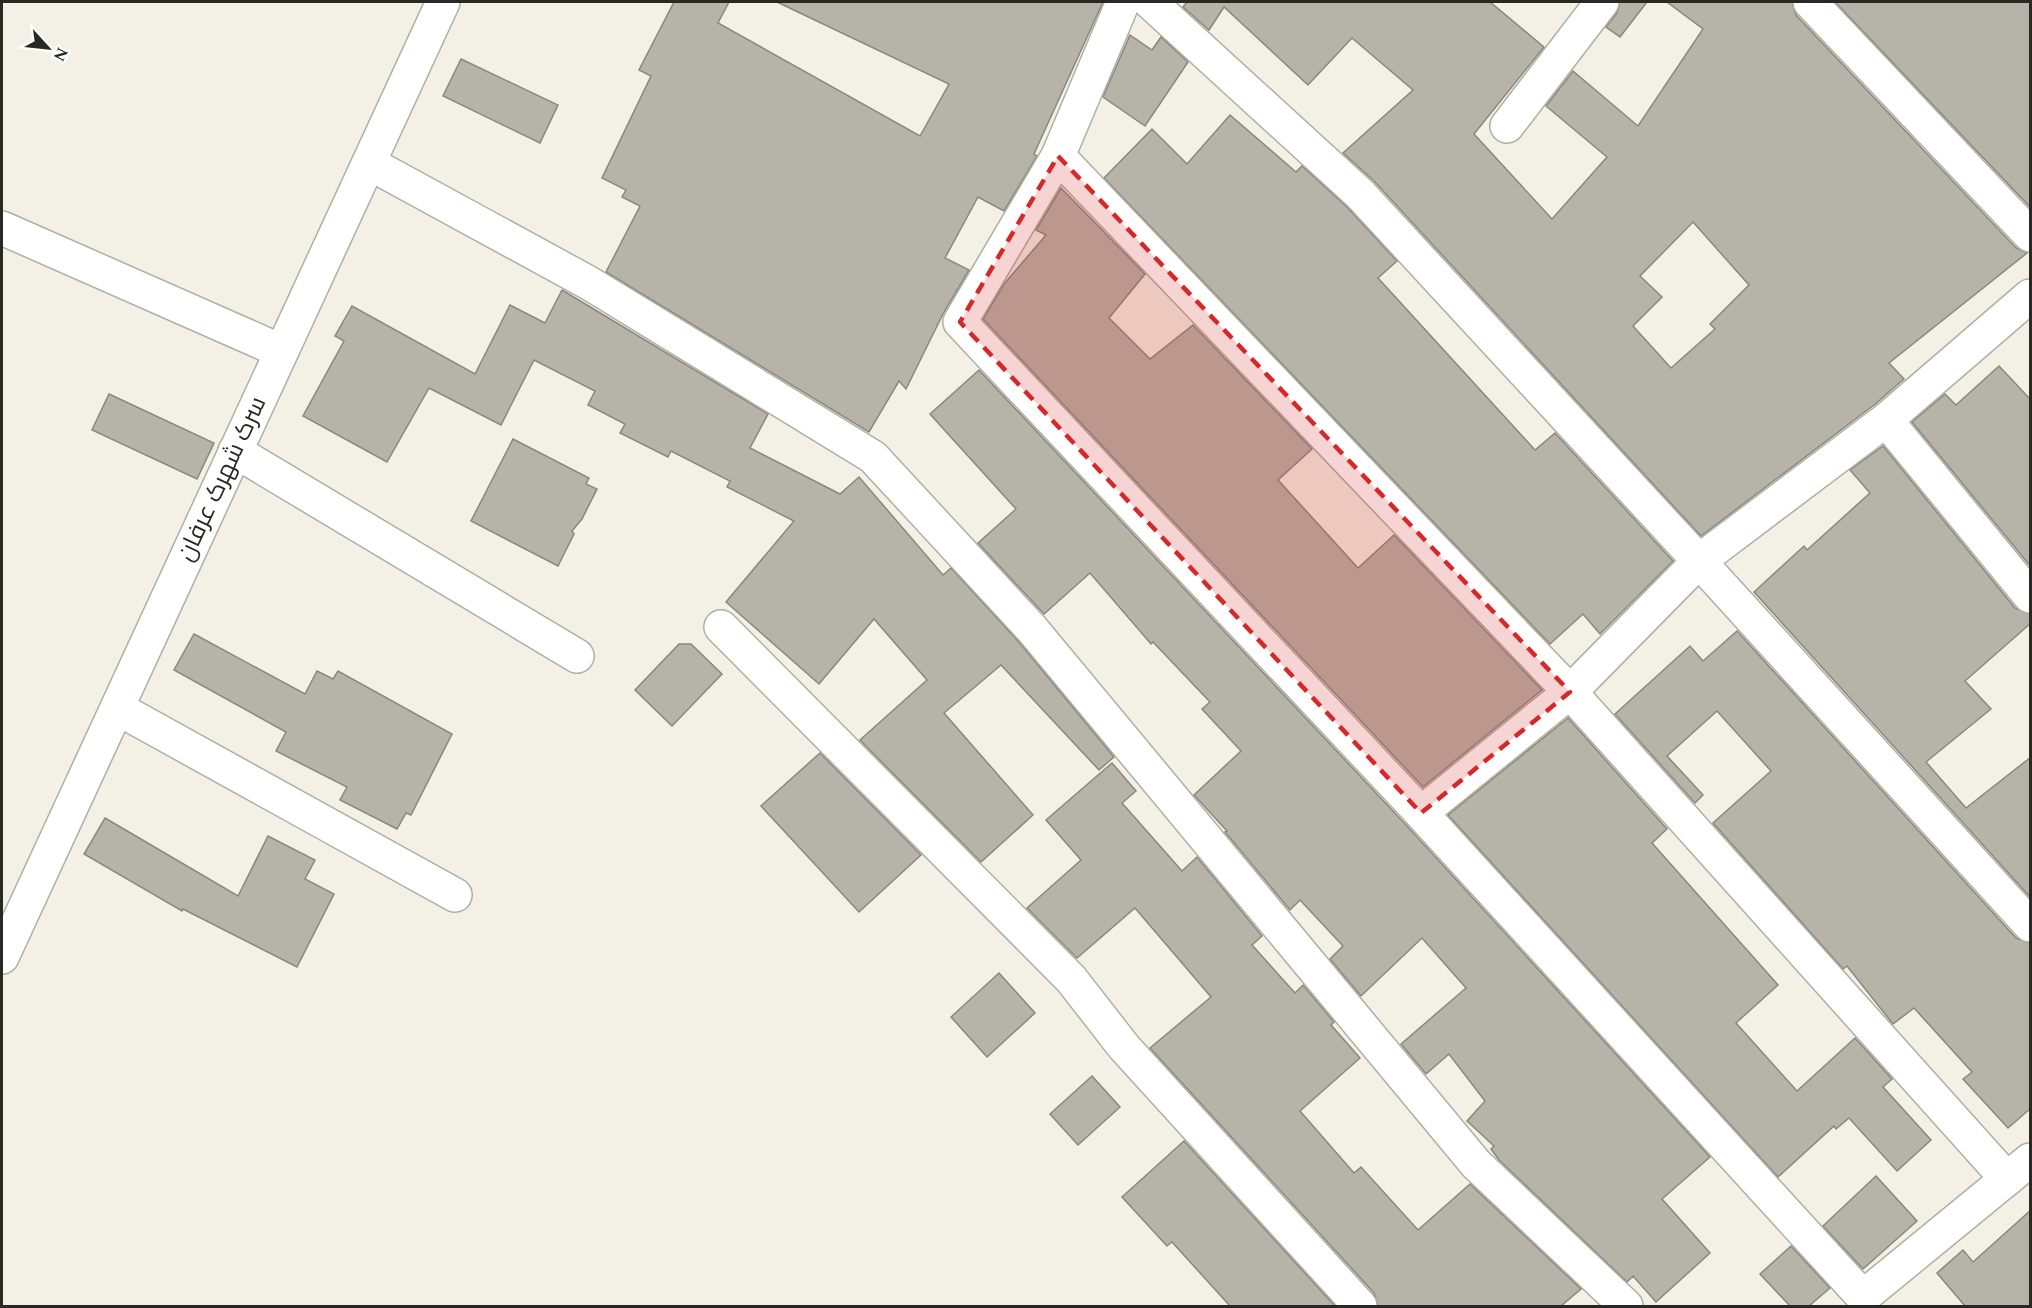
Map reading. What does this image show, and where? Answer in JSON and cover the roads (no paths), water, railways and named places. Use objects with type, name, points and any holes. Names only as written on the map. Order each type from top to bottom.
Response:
[{"type":"street","name":"سرک شهرک عرفان","points":[[2,957],[443,2]]},
{"type":"street","points":[[1058,156],[1570,693],[2019,1170],[1863,1297],[1421,813],[960,322],[1058,156],[1123,2]]},
{"type":"street","points":[[1150,2],[1360,194],[2031,925]]},
{"type":"street","points":[[1506,126],[1602,2]]},
{"type":"street","points":[[1810,2],[2031,235]]},
{"type":"street","points":[[369,163],[589,283],[873,457],[1032,629],[1476,1164],[1626,1306]]},
{"type":"street","points":[[2,228],[281,351]]},
{"type":"street","points":[[1421,813],[1570,693],[1698,561],[1886,420],[2031,296]]},
{"type":"street","points":[[1886,420],[2031,596]]},
{"type":"street","points":[[236,451],[577,656]]},
{"type":"street","points":[[721,627],[1071,979],[1124,1047],[1360,1306]]},
{"type":"street","points":[[117,708],[455,895]]}]
